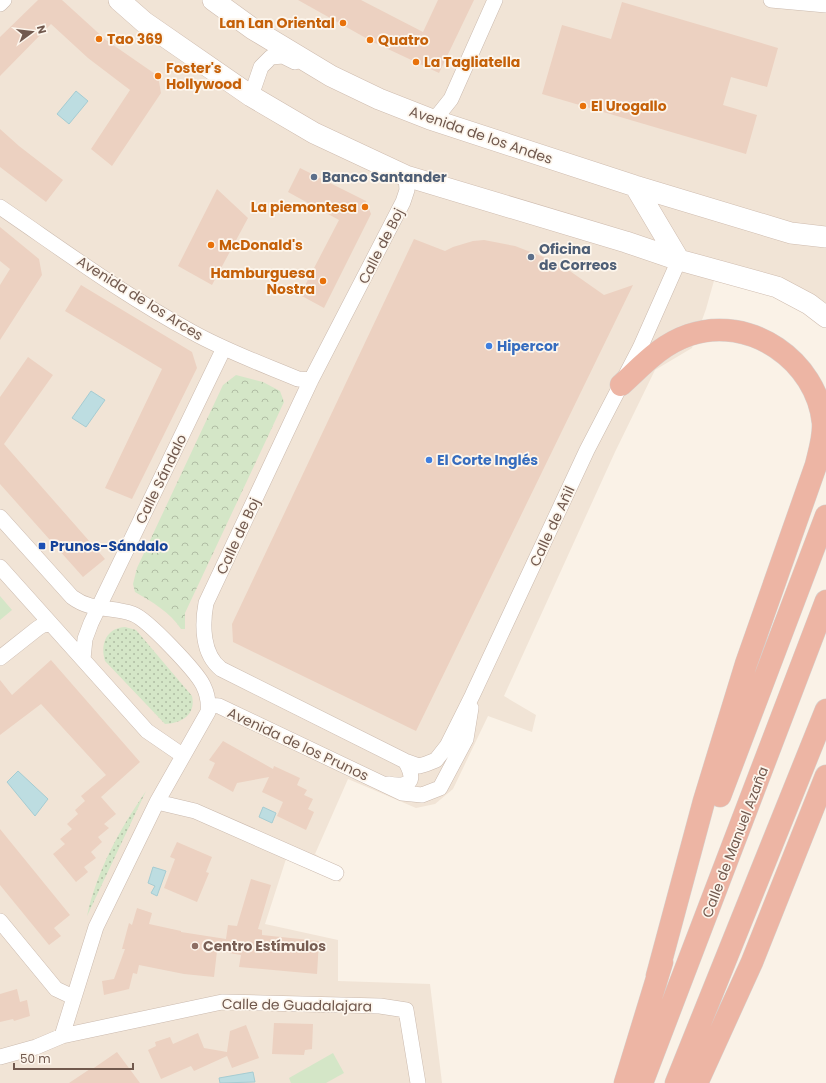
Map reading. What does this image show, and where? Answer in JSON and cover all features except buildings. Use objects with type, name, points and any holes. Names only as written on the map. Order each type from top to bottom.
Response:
[{"type":"highway","points":[[621,385],[665,345],[690,334],[719,330],[740,332],[762,339],[796,364],[810,381],[819,402],[823,425],[821,447],[816,465],[746,664],[704,801],[657,976],[625,1083]]},
{"type":"highway","points":[[657,976],[709,823],[826,516]]},
{"type":"highway","name":"Calle de Manuel Azaña","points":[[642,1083],[826,601]]},
{"type":"highway","points":[[676,1083],[826,710]]},
{"type":"highway","points":[[697,1083],[752,962],[826,776]]},
{"type":"main road","points":[[119,0],[144,22],[251,96],[314,133],[406,176],[626,242],[679,260],[777,287],[809,304],[826,317]]},
{"type":"main road","name":"Avenida de los Andes","points":[[213,0],[253,29],[331,76],[379,99],[430,119],[635,186],[791,233],[826,237]]},
{"type":"main road","points":[[635,186],[679,260]]},
{"type":"street","points":[[0,4],[4,0]]},
{"type":"street","points":[[430,119],[442,110],[451,99],[494,0]]},
{"type":"street","points":[[771,0],[826,5]]},
{"type":"street","name":"Avenida de los Andes","points":[[251,96],[260,67],[271,57],[284,56],[320,75],[331,76]]},
{"type":"street","name":"Calle de Boj","points":[[405,761],[221,669],[214,663],[206,642],[203,617],[206,603],[311,380],[403,202],[407,190],[406,176]]},
{"type":"street","name":"Avenida de los Arces","points":[[0,207],[143,303],[224,348],[298,379],[311,380]]},
{"type":"street","name":"Calle de Añil","points":[[405,761],[419,766],[436,760],[447,746],[472,696],[587,450],[640,348],[679,260]]},
{"type":"street","name":"Calle Sándalo","points":[[99,609],[224,348]]},
{"type":"street","name":"Avenida de los Prunos","points":[[0,517],[78,602],[99,609],[122,611],[142,618],[156,630],[198,678],[206,693],[209,705],[219,706],[402,793],[422,795],[440,788],[466,739],[472,696]]},
{"type":"street","points":[[0,567],[147,731],[182,755]]},
{"type":"street","points":[[82,659],[85,639],[99,609]]},
{"type":"street","points":[[0,658],[38,628],[43,625],[51,624]]},
{"type":"street","points":[[62,1036],[96,927],[157,802],[182,755],[208,712],[209,705]]},
{"type":"street","points":[[385,784],[401,785],[408,783],[412,779],[412,773],[405,761]]},
{"type":"street","points":[[157,802],[195,811],[336,873]]},
{"type":"street","points":[[0,921],[56,989],[73,997]]},
{"type":"street","name":"Calle de Guadalajara","points":[[0,1057],[36,1047],[62,1036],[222,1002],[380,1006],[406,1010],[418,1083]]},
{"type":"shaded area","points":[[0,0],[826,0],[826,317],[717,270],[706,309],[692,348],[655,370],[615,452],[504,696],[536,715],[532,732],[488,716],[453,789],[435,804],[416,808],[348,779],[315,854],[345,872],[340,882],[286,859],[265,924],[338,940],[338,981],[430,984],[442,1083],[0,1083]]},
{"type":"green space","points":[[236,375],[263,382],[280,391],[284,402],[185,613],[185,629],[181,629],[166,612],[135,592],[133,584],[137,568],[223,385]]},
{"type":"green space","points":[[0,596],[12,610],[0,620]]},
{"type":"green space","points":[[125,627],[136,630],[192,696],[193,703],[190,713],[182,720],[165,724],[105,661],[103,649],[106,638],[113,630]]},
{"type":"green space","points":[[146,791],[87,916],[91,899],[110,850]]},
{"type":"green space","points":[[333,1053],[344,1073],[326,1083],[291,1083],[289,1078]]},
{"type":"water","points":[[76,91],[88,101],[69,124],[57,114]]},
{"type":"water","points":[[91,391],[105,400],[86,427],[72,418]]},
{"type":"water","points":[[18,771],[48,799],[35,816],[7,782]]},
{"type":"water","points":[[263,807],[276,813],[272,823],[259,817]]},
{"type":"water","points":[[153,867],[166,871],[157,896],[151,893],[155,886],[148,883]]},
{"type":"water","points":[[253,1072],[255,1082],[220,1083],[219,1078]]},
{"type":"place","name":"Lan Lan Oriental","points":[[343,23]]},
{"type":"place","name":"Tao 369","points":[[99,39]]},
{"type":"place","name":"Quatro","points":[[370,40]]},
{"type":"place","name":"La Tagliatella","points":[[416,62]]},
{"type":"place","name":"Foster's Hollywood","points":[[158,76]]},
{"type":"place","name":"El Urogallo","points":[[583,106]]},
{"type":"place","name":"Banco Santander","points":[[314,177]]},
{"type":"place","name":"La piemontesa","points":[[365,207]]},
{"type":"place","name":"McDonald's","points":[[211,245]]},
{"type":"place","name":"Oficina de Correos","points":[[531,257]]},
{"type":"place","name":"Hamburguesa Nostra","points":[[323,281]]},
{"type":"place","name":"Hipercor","points":[[489,346]]},
{"type":"place","name":"El Corte Inglés","points":[[429,460]]},
{"type":"place","name":"Prunos-Sándalo","points":[[42,546]]},
{"type":"place","name":"Centro Estímulos","points":[[195,946]]}]
